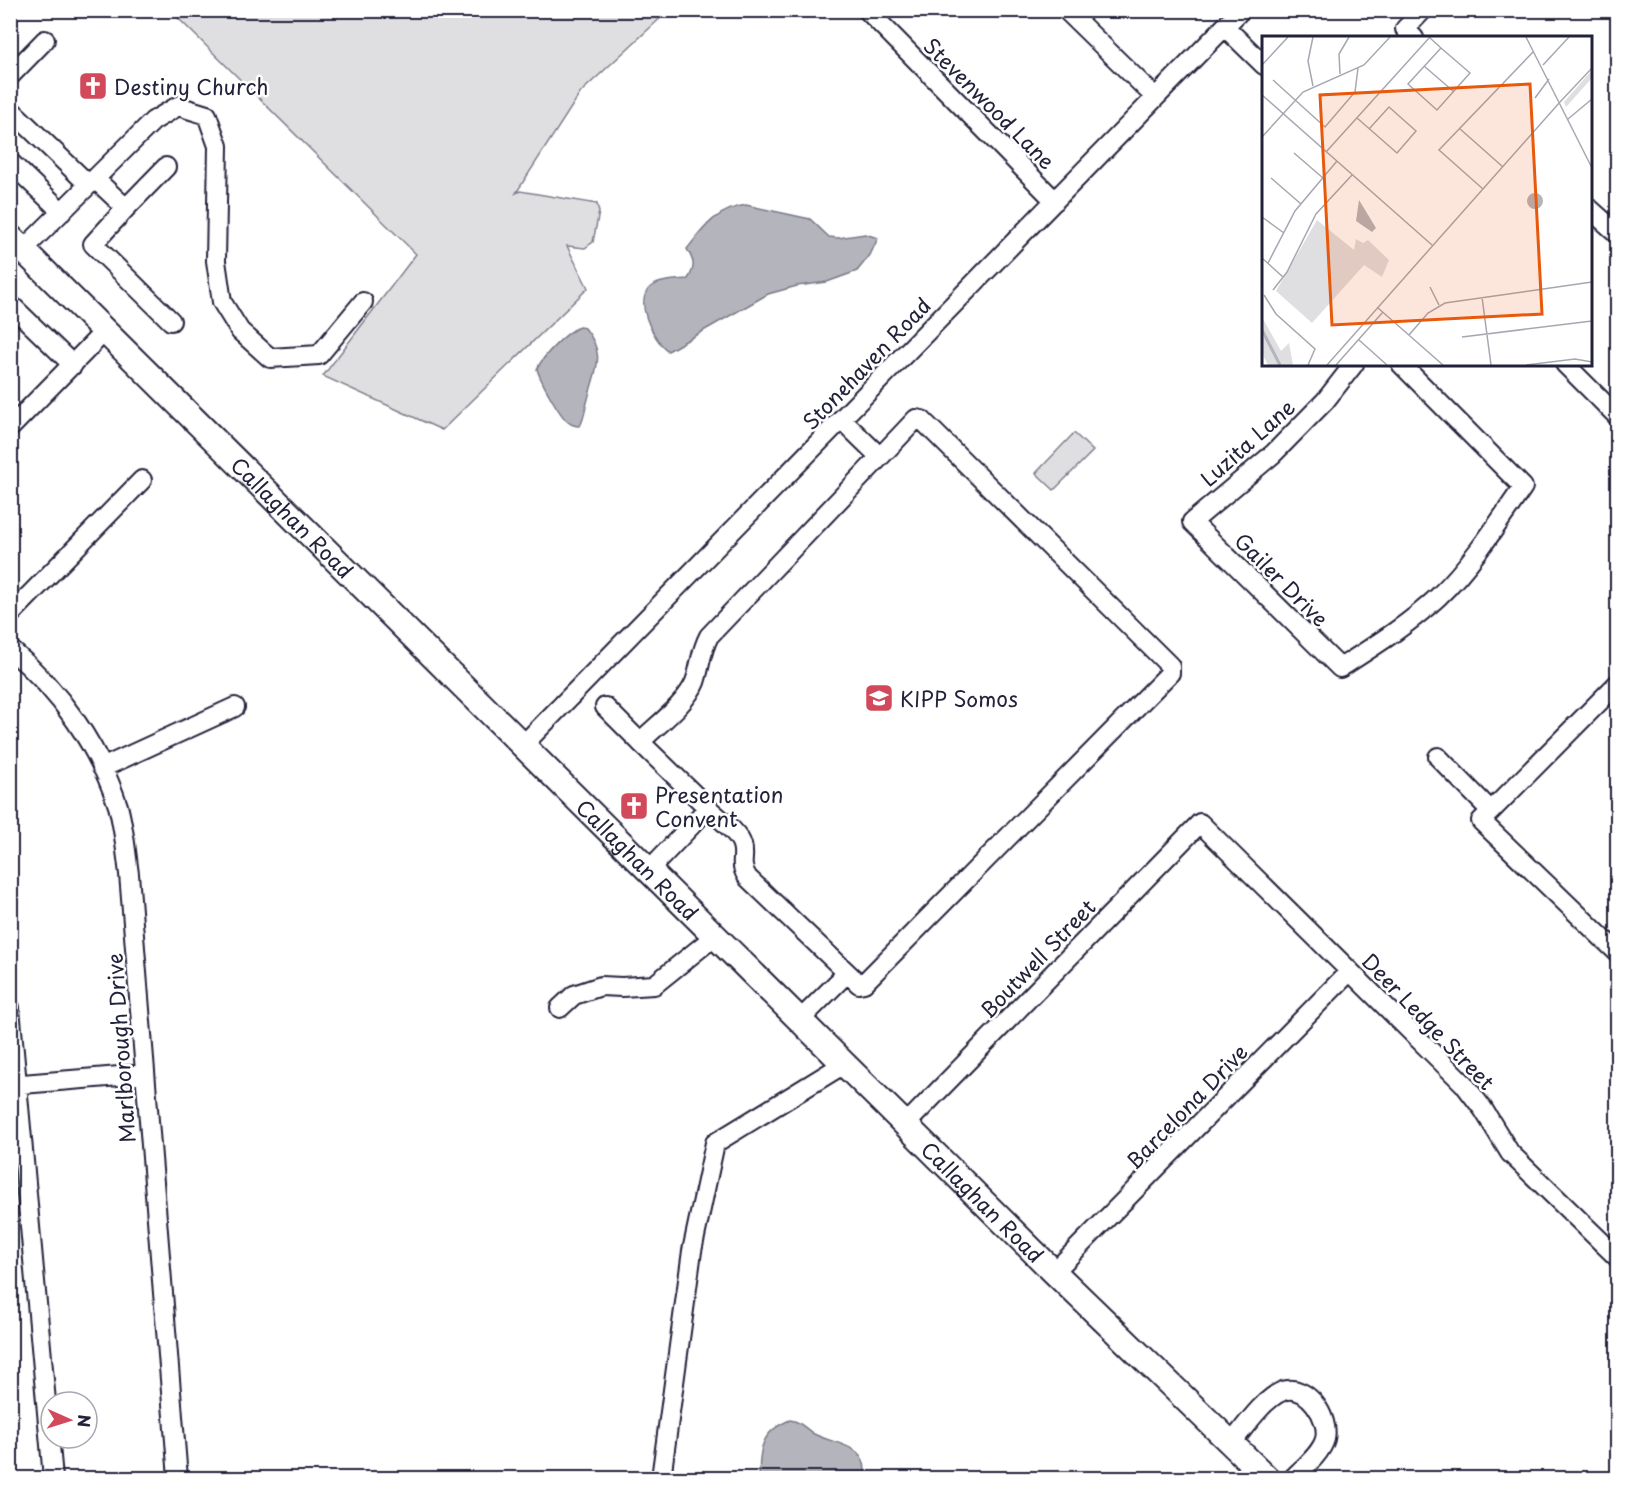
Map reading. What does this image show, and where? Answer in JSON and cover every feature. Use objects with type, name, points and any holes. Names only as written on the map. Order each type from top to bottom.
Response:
[{"type":"main road","name":"Callaghan Road","points":[[17,243],[843,1064],[1268,1479]]},
{"type":"street","name":"Stevenwood Lane","points":[[867,10],[1055,201]]},
{"type":"street","points":[[1066,10],[1155,98]]},
{"type":"street","name":"Stonehaven Road","points":[[523,745],[1241,10]]},
{"type":"street","points":[[1410,33],[1423,10]]},
{"type":"street","points":[[1225,27],[1262,63]]},
{"type":"street","points":[[10,76],[45,40]]},
{"type":"street","points":[[17,243],[62,212],[153,121],[178,106],[207,115],[218,146],[216,261],[222,302],[240,331],[270,358],[319,355],[363,302]]},
{"type":"street","points":[[10,109],[92,182],[126,208]]},
{"type":"street","points":[[10,162],[62,212]]},
{"type":"street","points":[[166,167],[93,244],[171,321]]},
{"type":"street","points":[[1592,211],[1617,234]]},
{"type":"street","points":[[10,304],[73,364]]},
{"type":"street","points":[[10,428],[104,332]]},
{"type":"street","name":"Luzita Lane","points":[[1192,522],[1273,454],[1325,401],[1352,366]]},
{"type":"street","name":"Gailer Drive","points":[[1192,522],[1340,668],[1401,628],[1438,597],[1473,558],[1523,487],[1403,366]]},
{"type":"street","points":[[1567,366],[1617,417]]},
{"type":"street","points":[[605,707],[735,835],[742,845],[742,868],[748,878],[859,984],[864,983],[1170,673],[1170,666],[922,420],[916,419],[709,636],[701,651],[695,682],[686,698],[640,741]]},
{"type":"street","points":[[842,420],[880,457]]},
{"type":"street","points":[[10,615],[142,480]]},
{"type":"street","name":"Marlborough Drive","points":[[10,649],[50,687],[71,714],[102,768],[118,808],[129,874],[178,1479]]},
{"type":"street","points":[[1486,816],[1617,683]]},
{"type":"street","points":[[102,768],[235,707]]},
{"type":"street","points":[[1438,757],[1486,816],[1614,942]]},
{"type":"street","points":[[649,870],[708,808]]},
{"type":"street","name":"Deer Ledge Street","points":[[1200,823],[1464,1084],[1483,1109],[1510,1153],[1617,1258]]},
{"type":"street","name":"Boutwell Street","points":[[905,1125],[1200,823]]},
{"type":"street","points":[[560,1008],[574,995],[601,986],[654,985],[715,936]]},
{"type":"street","name":"Barcelona Drive","points":[[1054,1272],[1350,971]]},
{"type":"street","points":[[800,1020],[847,973]]},
{"type":"street","points":[[10,1008],[14,1085],[53,1479]]},
{"type":"street","points":[[661,1479],[692,1251],[715,1143],[843,1064]]},
{"type":"street","points":[[14,1085],[144,1074]]},
{"type":"street","points":[[1231,1444],[1257,1412],[1283,1391],[1294,1390],[1308,1396],[1322,1419],[1325,1438],[1322,1447],[1293,1479]]},
{"type":"shaded area","points":[[171,11],[668,11],[581,92],[516,193],[520,191],[597,204],[599,212],[593,242],[585,248],[567,246],[588,288],[442,430],[323,376],[416,254]]},
{"type":"shaded area","points":[[746,205],[810,219],[829,237],[865,234],[878,238],[870,255],[857,271],[827,282],[797,286],[768,294],[668,351],[650,328],[646,318],[644,298],[648,290],[656,284],[688,279],[693,264],[687,249],[693,241],[719,215]]},
{"type":"shaded area","points":[[579,327],[585,328],[592,338],[597,355],[596,371],[580,426],[572,424],[564,417],[550,397],[537,369],[555,345]]},
{"type":"shaded area","points":[[1074,433],[1093,451],[1054,490],[1036,473]]},
{"type":"shaded area","points":[[790,1420],[814,1434],[857,1452],[865,1467],[864,1478],[759,1478],[761,1450],[767,1436]]},
{"type":"place","name":"Destiny Church","points":[[93,86]]},
{"type":"place","name":"KIPP Somos","points":[[879,698]]},
{"type":"place","name":"Presentation Convent","points":[[634,806]]}]
